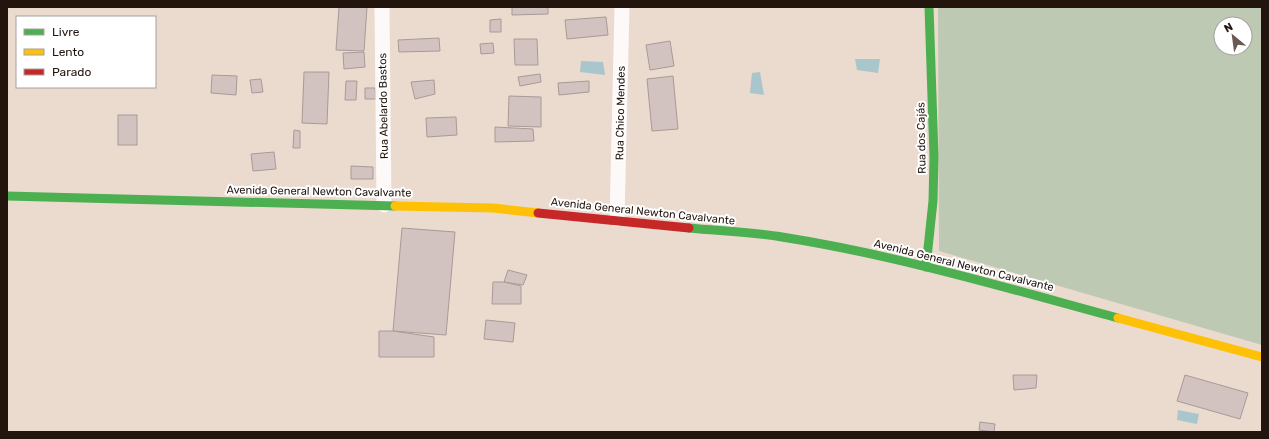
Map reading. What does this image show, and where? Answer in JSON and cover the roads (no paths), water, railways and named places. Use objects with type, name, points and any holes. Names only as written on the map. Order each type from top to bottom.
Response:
[{"type":"main road","name":"Rua dos Cajás","points":[[926,267],[934,179],[934,128],[929,7]]},
{"type":"main road","name":"Avenida General Newton Cavalvante","points":[[7,196],[384,204],[493,208],[617,219],[788,238],[830,245],[926,267],[1262,357]]},
{"type":"street","name":"Rua Abelardo Bastos","points":[[382,7],[384,204]]},
{"type":"street","name":"Rua Chico Mendes","points":[[617,219],[622,7]]},
{"type":"water","points":[[855,59],[880,59],[878,73],[857,70]]},
{"type":"water","points":[[581,61],[603,62],[605,75],[580,72]]},
{"type":"water","points":[[760,72],[764,95],[750,93],[752,73]]},
{"type":"water","points":[[1178,410],[1199,414],[1197,424],[1177,420]]}]
